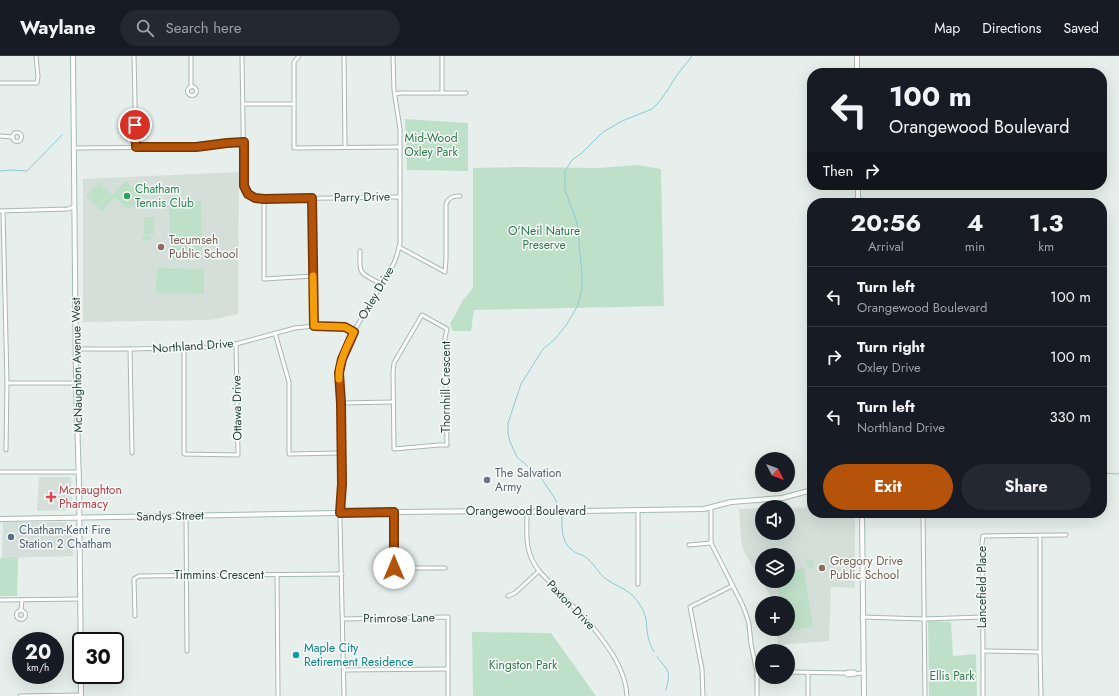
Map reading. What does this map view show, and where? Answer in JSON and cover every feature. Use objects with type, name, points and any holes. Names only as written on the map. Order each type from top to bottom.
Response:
[{"type":"street","points":[[0,83],[37,83],[38,77],[36,56]]},
{"type":"street","name":"McNaughton Avenue West","points":[[73,56],[76,383],[79,472],[80,632]]},
{"type":"street","points":[[134,56],[136,147]]},
{"type":"street","points":[[191,56],[191,87]]},
{"type":"street","name":"Parry Drive","points":[[242,56],[245,189],[248,194],[255,198],[264,199],[400,197]]},
{"type":"street","points":[[298,56],[294,62],[294,148],[400,146]]},
{"type":"street","points":[[344,56],[345,147]]},
{"type":"street","name":"Oxley Drive","points":[[344,696],[340,513],[341,403],[339,373],[342,359],[354,332],[394,262],[400,247],[400,129],[394,90],[394,56]]},
{"type":"street","points":[[442,56],[442,93]]},
{"type":"street","points":[[857,56],[857,68]]},
{"type":"street","points":[[395,94],[466,94]]},
{"type":"street","points":[[243,104],[294,104]]},
{"type":"street","points":[[0,136],[13,137]]},
{"type":"street","points":[[74,148],[196,147],[244,142]]},
{"type":"street","points":[[400,247],[445,272],[446,204],[452,197],[460,196]]},
{"type":"street","points":[[312,198],[314,326]]},
{"type":"street","points":[[264,199],[264,279],[313,276]]},
{"type":"street","points":[[6,450],[7,383],[2,211],[68,209],[74,207]]},
{"type":"street","points":[[360,251],[359,266],[362,274],[382,284]]},
{"type":"street","name":"Thornhill Crescent","points":[[422,315],[447,329],[445,338],[447,445],[394,450],[394,402],[394,363],[422,315]]},
{"type":"street","name":"Northland Drive","points":[[76,349],[219,347],[236,344],[295,328],[314,326],[345,327],[354,332]]},
{"type":"street","points":[[275,333],[289,382],[289,454],[341,453]]},
{"type":"street","points":[[0,336],[5,336]]},
{"type":"street","name":"Ottawa Drive","points":[[184,348],[184,454],[238,456],[236,344]]},
{"type":"street","points":[[130,349],[132,453]]},
{"type":"street","points":[[7,383],[76,383]]},
{"type":"street","points":[[341,403],[394,402]]},
{"type":"street","points":[[0,472],[79,472]]},
{"type":"street","name":"Orangewood Boulevard","points":[[340,513],[704,509],[731,502],[782,498],[807,491]]},
{"type":"street","points":[[711,508],[711,543],[746,614],[755,663]]},
{"type":"street","points":[[638,510],[638,584]]},
{"type":"street","points":[[394,512],[394,568],[445,568]]},
{"type":"street","name":"Paxton Drive","points":[[527,512],[527,541],[532,563],[592,626],[623,674],[627,686],[627,696]]},
{"type":"street","name":"Sandys Street","points":[[0,519],[340,513]]},
{"type":"street","points":[[186,516],[187,651]]},
{"type":"street","points":[[862,518],[864,696]]},
{"type":"street","points":[[923,518],[925,696]]},
{"type":"street","points":[[1041,696],[1040,535],[1066,535]]},
{"type":"street","name":"Lancefield Place","points":[[983,696],[983,536],[1040,535]]},
{"type":"street","points":[[689,545],[711,543]]},
{"type":"street","points":[[508,596],[515,593],[539,572]]},
{"type":"street","name":"Timmins Crescent","points":[[135,616],[134,579],[139,576],[342,574]]},
{"type":"street","points":[[277,575],[278,696]]},
{"type":"street","points":[[703,696],[702,668],[690,607],[732,586]]},
{"type":"street","points":[[0,600],[80,599]]},
{"type":"street","points":[[21,610],[22,600]]},
{"type":"street","name":"Primrose Lane","points":[[343,619],[448,617],[448,696]]},
{"type":"street","points":[[862,617],[924,619],[982,617]]},
{"type":"street","points":[[983,651],[1040,652]]},
{"type":"street","points":[[344,670],[447,669]]},
{"type":"street","points":[[795,672],[846,673],[848,675],[863,673]]},
{"type":"street","points":[[808,672],[808,696]]},
{"type":"street","name":"McNaughton Avenue West","points":[[81,684],[82,695]]},
{"type":"street","points":[[757,684],[757,696]]},
{"type":"street","points":[[20,696],[82,695]]},
{"type":"shaded area","name":"Tecumseh Public School","points":[[239,172],[238,314],[211,320],[83,322],[83,179]]},
{"type":"shaded area","points":[[39,477],[71,477],[72,508],[69,510],[37,511]]},
{"type":"shaded area","name":"Gregory Drive Public School","points":[[807,507],[807,518],[855,518],[855,588],[831,587],[829,641],[778,644],[777,636],[795,636],[795,596],[771,596],[766,588],[795,588],[795,548],[755,548],[755,570],[744,552],[741,540],[739,509],[755,508],[755,540],[795,540],[795,508]]},
{"type":"shaded area","points":[[3,522],[66,522],[72,528],[73,556],[2,558]]},
{"type":"green space","name":"Mid-Wood Oxley Park","points":[[405,119],[468,123],[468,171],[407,170]]},
{"type":"green space","name":"O'Neil Nature Preserve","points":[[637,165],[661,169],[664,306],[474,310],[471,331],[453,331],[450,324],[463,300],[473,288],[473,168],[599,168]]},
{"type":"green space","points":[[126,181],[142,197],[128,210],[115,197],[102,211],[86,196],[99,182],[112,195]]},
{"type":"green space","points":[[169,201],[201,201],[202,259],[170,260]]},
{"type":"green space","points":[[144,217],[154,217],[154,234],[147,234],[151,239],[146,241],[142,239],[146,234],[144,234]]},
{"type":"green space","points":[[157,268],[204,269],[204,294],[156,293]]},
{"type":"green space","points":[[18,557],[17,596],[0,596],[0,558]]},
{"type":"green space","points":[[812,559],[815,567],[809,569],[806,561]]},
{"type":"green space","points":[[804,568],[813,627],[795,630],[795,596],[779,596],[777,588],[795,588],[795,570]]},
{"type":"green space","name":"Ellis Park","points":[[928,621],[951,622],[953,656],[976,654],[977,696],[929,696]]},
{"type":"green space","name":"Kingston Park","points":[[472,632],[551,633],[596,696],[473,696]]},
{"type":"waterway","points":[[557,503],[537,472],[517,457],[510,442],[508,423],[521,384],[543,349],[555,339],[567,324],[578,305],[582,288],[579,233],[565,190],[565,171],[572,160],[582,153],[603,132],[622,121],[652,109],[659,102],[692,56]]},
{"type":"waterway","points":[[0,171],[27,171],[62,135]]},
{"type":"waterway","points":[[1107,473],[1119,474]]},
{"type":"waterway","points":[[562,516],[563,534],[568,547],[586,557],[604,577],[623,588],[639,603],[643,609],[648,637],[654,652]]},
{"type":"waterway","points":[[657,657],[669,675],[666,690]]},
{"type":"slow traffic","points":[[313,276],[314,326],[345,327],[354,332],[342,359],[339,379]]},
{"type":"place","name":"Chatham Tennis Club","points":[[127,196]]},
{"type":"place","name":"Tecumseh Public School","points":[[161,247]]},
{"type":"place","name":"The Salvation Army","points":[[487,480]]},
{"type":"place","name":"Mcnaughton Pharmacy","points":[[51,497]]},
{"type":"place","name":"Chatham-Kent Fire Station 2 Chatham","points":[[11,537]]},
{"type":"place","name":"Gregory Drive Public School","points":[[822,568]]},
{"type":"place","name":"Maple City Retirement Residence","points":[[296,655]]},
{"type":"route","points":[[135,125],[136,147],[196,147],[244,142],[244,186],[248,194],[255,198],[264,199],[312,198],[314,326],[345,327],[354,332],[342,359],[339,373],[342,484],[340,513],[394,512],[394,568]]}]
